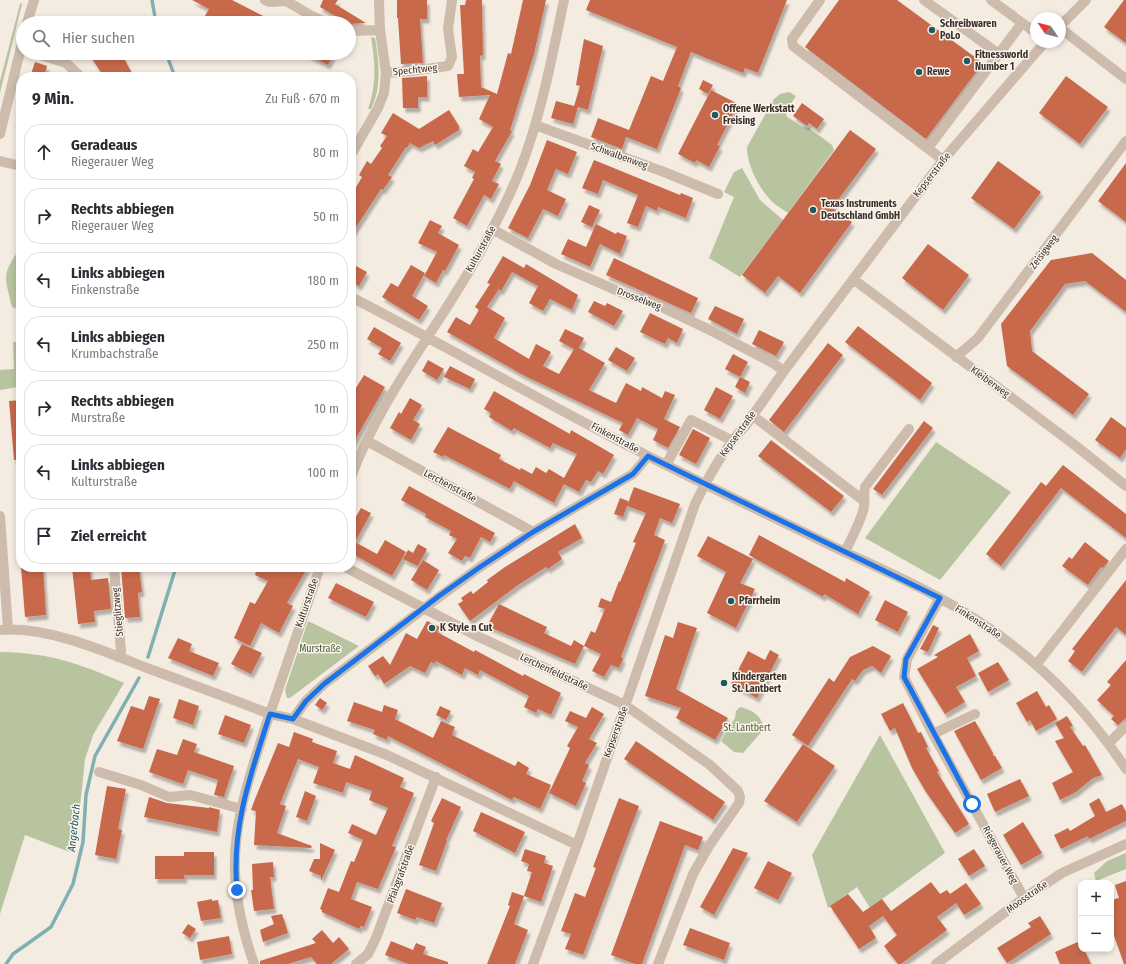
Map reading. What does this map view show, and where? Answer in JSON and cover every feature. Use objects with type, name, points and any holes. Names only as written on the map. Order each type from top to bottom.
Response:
[{"type":"street","points":[[29,16],[34,0]]},
{"type":"street","points":[[265,0],[270,2],[286,1],[312,16]]},
{"type":"street","name":"Spechtweg","points":[[356,146],[378,108],[384,93],[386,73],[380,30],[379,0]]},
{"type":"street","name":"Spechtweg","points":[[386,73],[412,72],[448,66],[452,57],[448,29],[452,0]]},
{"type":"street","name":"Kulturstraße","points":[[356,466],[367,441],[428,337],[460,287],[492,230],[520,170],[535,125],[564,0]]},
{"type":"street","points":[[820,0],[792,39],[793,46],[943,160]]},
{"type":"street","points":[[924,0],[999,54]]},
{"type":"street","points":[[990,0],[1030,29]]},
{"type":"street","points":[[1066,21],[1086,0]]},
{"type":"street","points":[[928,148],[1022,23]]},
{"type":"street","points":[[356,30],[380,30]]},
{"type":"street","points":[[1066,32],[1126,79]]},
{"type":"street","name":"Kepserstraße","points":[[533,964],[577,845],[695,504],[705,484],[731,440],[752,415],[943,160],[1040,48]]},
{"type":"street","points":[[0,134],[18,60]]},
{"type":"street","points":[[56,60],[66,63],[76,72]]},
{"type":"street","name":"Schwalbenweg","points":[[535,125],[718,194]]},
{"type":"street","name":"Zeisigweg","points":[[956,357],[978,338],[1126,141]]},
{"type":"street","points":[[0,161],[16,165]]},
{"type":"street","name":"Drosselweg","points":[[492,230],[556,264],[627,295],[649,301],[718,334],[771,362],[784,371]]},
{"type":"street","name":"Kleiberweg","points":[[853,279],[1076,446],[1126,486]]},
{"type":"street","name":"Finkenstraße","points":[[356,300],[648,456],[940,598],[980,622],[1036,665],[1082,711],[1109,743],[1126,768]]},
{"type":"street","points":[[752,415],[864,501]]},
{"type":"street","points":[[666,465],[691,420],[731,440]]},
{"type":"street","points":[[845,552],[863,512],[863,495],[865,487],[910,429]]},
{"type":"street","name":"Lerchenstraße","points":[[367,441],[533,532]]},
{"type":"street","points":[[293,719],[306,701],[324,684],[423,609],[480,567],[533,532],[633,474],[648,456]]},
{"type":"street","points":[[0,516],[4,630],[33,632],[69,641],[118,657],[270,714],[293,719],[387,755],[577,845]]},
{"type":"street","points":[[1036,665],[1126,549]]},
{"type":"street","name":"Stieglitzweg","points":[[114,572],[121,650],[118,657]]},
{"type":"street","name":"Kulturstraße","points":[[254,964],[241,916],[235,872],[236,845],[246,788],[318,572]]},
{"type":"street","name":"Lerchenfeldstraße","points":[[354,572],[423,609],[625,705],[710,765],[738,792],[740,797],[739,803],[709,846],[693,874],[658,964]]},
{"type":"street","name":"Riegerauer Weg","points":[[940,598],[906,659],[904,673],[908,686],[933,734],[1024,898]]},
{"type":"street","points":[[933,734],[975,714]]},
{"type":"street","points":[[1109,743],[1126,726]]},
{"type":"street","points":[[99,772],[140,785],[169,797],[190,795],[242,809]]},
{"type":"street","name":"Pfalzgrafstraße","points":[[356,964],[368,954],[376,938],[436,777]]},
{"type":"street","name":"Moosstraße","points":[[936,964],[1024,898],[1066,871],[1126,844]]},
{"type":"green space","points":[[22,3],[19,16],[17,16],[20,4]]},
{"type":"green space","points":[[16,19],[16,28],[0,93],[0,81]]},
{"type":"green space","points":[[371,37],[375,38],[379,74],[377,92],[371,109],[368,109],[374,82]]},
{"type":"green space","points":[[789,92],[796,96],[790,105],[786,116],[801,126],[809,128],[832,145],[834,150],[788,213],[772,202],[760,187],[748,160],[747,147],[774,99],[780,94]]},
{"type":"green space","points":[[742,168],[760,200],[783,220],[740,277],[709,258],[734,197],[724,192],[734,172]]},
{"type":"green space","points":[[16,254],[16,308],[12,307],[6,281],[6,275],[10,263]]},
{"type":"green space","points":[[13,342],[16,342],[16,387],[0,390],[0,370],[14,369]]},
{"type":"green space","points":[[936,442],[1011,492],[940,580],[865,538]]},
{"type":"green space","name":"Murstraße","points":[[308,621],[359,646],[290,698],[287,698],[285,690]]},
{"type":"green space","points":[[0,652],[34,654],[64,660],[124,683],[93,735],[85,759],[75,854],[25,835],[0,914]]},
{"type":"green space","name":"St. Lantbert","points":[[740,707],[756,714],[761,720],[764,729],[743,753],[734,752],[721,741],[735,718],[736,711]]},
{"type":"green space","points":[[880,735],[945,853],[870,908],[857,887],[828,908],[812,855]]},
{"type":"green space","points":[[1126,853],[1126,869],[1096,880],[1094,873],[1107,861]]},
{"type":"building","points":[[192,0],[232,0],[263,16],[205,16],[209,9]]},
{"type":"building","points":[[323,0],[338,0],[335,4],[355,16],[335,16],[320,7]]},
{"type":"building","points":[[397,0],[427,0],[427,19],[420,19],[423,63],[401,64]]},
{"type":"building","points":[[466,0],[482,0],[483,55],[480,56],[481,87],[497,94],[508,53],[511,54],[523,0],[546,0],[534,54],[510,130],[512,131],[495,161],[501,164],[492,181],[499,184],[491,199],[484,195],[467,226],[453,218],[474,179],[472,178],[475,172],[464,166],[473,149],[478,152],[493,127],[479,119],[490,95],[459,97],[457,74],[464,74],[460,5],[465,5]]},
{"type":"building","points":[[590,0],[787,0],[758,73],[745,68],[743,73],[691,52],[678,86],[681,88],[657,149],[626,137],[622,149],[591,137],[598,118],[629,130],[651,76],[663,81],[677,47],[586,10]]},
{"type":"building","points":[[839,0],[897,0],[983,63],[926,139],[805,47]]},
{"type":"building","points":[[1124,0],[1126,0],[1126,43],[1104,27]]},
{"type":"building","points":[[356,17],[366,23],[356,24]]},
{"type":"building","points":[[584,39],[603,46],[588,110],[578,107],[573,124],[551,118],[556,101],[574,106],[580,86],[576,85]]},
{"type":"building","points":[[93,60],[125,60],[131,72],[101,72]]},
{"type":"building","points":[[318,60],[330,60],[328,65]]},
{"type":"building","points":[[35,62],[47,66],[45,72],[32,72]]},
{"type":"building","points":[[427,76],[427,97],[418,97],[418,108],[403,108],[402,78]]},
{"type":"building","points":[[1066,76],[1108,107],[1080,144],[1039,113]]},
{"type":"building","points":[[703,80],[713,85],[708,94],[699,89]]},
{"type":"building","points":[[711,90],[738,104],[717,145],[720,146],[709,167],[696,160],[695,163],[678,154]]},
{"type":"building","points":[[802,103],[824,119],[817,129],[809,123],[807,126],[793,116]]},
{"type":"building","points":[[449,110],[459,126],[459,130],[435,145],[433,141],[419,148],[410,143],[388,175],[392,177],[383,190],[381,189],[356,227],[356,187],[362,177],[359,175],[367,161],[371,164],[382,148],[380,146],[387,136],[381,133],[393,113],[419,129]]},
{"type":"building","name":"Texas Instruments Deutschland GmbH","points":[[850,130],[876,149],[832,208],[852,222],[800,293],[778,276],[765,293],[742,275]]},
{"type":"building","points":[[547,140],[577,152],[568,174],[556,169],[547,190],[566,199],[558,216],[543,209],[528,238],[508,228],[530,185]]},
{"type":"building","points":[[594,160],[680,195],[681,193],[693,198],[686,218],[658,207],[657,211],[646,206],[638,227],[627,223],[638,195],[603,180],[598,194],[582,188]]},
{"type":"building","points":[[998,161],[1041,192],[1014,229],[971,198]]},
{"type":"building","points":[[1126,163],[1126,222],[1098,201]]},
{"type":"building","points":[[589,205],[600,210],[592,227],[581,222]]},
{"type":"building","points":[[430,220],[442,226],[438,233],[459,245],[445,271],[443,270],[436,283],[424,276],[437,252],[418,243]]},
{"type":"building","points":[[596,224],[616,234],[617,232],[627,236],[620,254],[600,244],[590,267],[561,254],[568,239],[586,247]]},
{"type":"building","points":[[928,244],[969,275],[943,310],[902,278]]},
{"type":"building","points":[[1092,253],[1126,280],[1126,312],[1085,281],[1065,284],[1030,331],[1032,351],[1089,394],[1073,415],[1007,366],[1001,324],[1051,260]]},
{"type":"building","points":[[503,256],[524,268],[526,264],[578,295],[572,310],[550,299],[543,311],[529,303],[538,286],[512,272],[501,291],[499,289],[487,307],[505,318],[494,338],[529,359],[536,344],[551,352],[543,366],[559,374],[574,349],[559,341],[565,329],[584,338],[579,348],[605,363],[589,390],[616,403],[626,383],[641,391],[642,387],[662,398],[665,391],[675,395],[664,419],[680,427],[668,448],[653,440],[658,429],[637,418],[628,435],[619,430],[623,423],[523,375],[447,332],[456,317],[470,325],[479,310],[475,307],[490,284],[487,283]]},
{"type":"building","points":[[614,258],[698,298],[691,313],[606,275]]},
{"type":"building","points":[[411,265],[425,273],[412,296],[428,306],[419,320],[382,297],[391,283],[398,287]]},
{"type":"building","points":[[356,266],[367,272],[359,286],[356,284]]},
{"type":"building","points":[[594,301],[605,306],[607,303],[623,311],[614,326],[588,312]]},
{"type":"building","points":[[715,306],[744,319],[737,334],[708,319]]},
{"type":"building","points":[[650,313],[683,329],[677,343],[668,338],[665,344],[640,332]]},
{"type":"building","points":[[858,326],[932,383],[920,400],[845,342]]},
{"type":"building","points":[[374,327],[401,343],[390,361],[378,354],[382,348],[367,339]]},
{"type":"building","points":[[759,330],[784,342],[776,356],[752,344]]},
{"type":"building","points":[[828,343],[843,355],[784,432],[769,420]]},
{"type":"building","points":[[616,347],[635,358],[627,371],[608,360]]},
{"type":"building","points":[[733,354],[748,362],[740,377],[725,369]]},
{"type":"building","points":[[428,360],[444,369],[437,380],[422,371]]},
{"type":"building","points":[[450,366],[475,379],[470,389],[444,377]]},
{"type":"building","points":[[364,375],[385,387],[356,438],[356,388]]},
{"type":"building","points":[[740,377],[750,382],[745,393],[735,387]]},
{"type":"building","points":[[716,387],[733,396],[720,419],[704,410]]},
{"type":"building","points":[[494,391],[570,434],[571,430],[614,455],[603,474],[598,471],[591,482],[586,480],[579,492],[564,484],[554,503],[514,481],[510,489],[444,455],[443,457],[433,452],[448,427],[501,455],[499,459],[520,470],[521,468],[532,474],[536,467],[546,473],[549,469],[564,478],[577,454],[553,443],[550,448],[514,428],[512,431],[489,417],[491,413],[484,409]]},
{"type":"building","points":[[410,398],[422,405],[413,420],[420,424],[411,440],[390,428],[399,412],[401,414]]},
{"type":"building","points":[[16,400],[16,460],[14,460],[9,401]]},
{"type":"building","points":[[1111,417],[1126,428],[1126,449],[1120,458],[1095,440]]},
{"type":"building","points":[[924,421],[933,428],[882,495],[873,489]]},
{"type":"building","points":[[693,429],[710,438],[696,464],[679,455]]},
{"type":"building","points":[[771,440],[844,496],[831,512],[758,456]]},
{"type":"building","points":[[1063,465],[1126,514],[1126,538],[1061,488],[1001,566],[986,554],[1041,482],[1046,486]]},
{"type":"building","points":[[409,486],[495,533],[490,542],[481,537],[470,558],[465,556],[462,561],[448,553],[457,539],[449,535],[451,531],[425,517],[426,514],[401,500]]},
{"type":"building","points":[[634,487],[680,504],[672,523],[660,518],[654,535],[665,540],[621,657],[623,659],[619,668],[611,665],[604,677],[592,671],[601,654],[584,646],[591,631],[595,633],[605,609],[598,607],[601,598],[611,602],[636,543],[633,542],[646,513],[627,506],[623,517],[614,514],[620,498],[628,501],[628,503]]},
{"type":"building","points":[[361,508],[371,513],[356,540],[356,516]]},
{"type":"building","points":[[575,524],[582,538],[558,552],[562,559],[548,569],[546,567],[518,585],[470,621],[458,604],[463,601],[461,598],[471,591],[473,594],[488,582],[487,580],[505,567]]},
{"type":"building","points":[[759,535],[845,582],[846,578],[870,592],[858,614],[824,594],[823,597],[749,555]]},
{"type":"building","points":[[708,536],[753,559],[740,583],[755,589],[736,628],[707,613],[726,572],[697,556]]},
{"type":"building","points":[[385,540],[406,552],[392,576],[356,556],[356,543],[377,554]]},
{"type":"building","points":[[1085,542],[1109,561],[1103,568],[1101,567],[1088,585],[1062,566],[1069,557],[1072,559]]},
{"type":"building","points":[[418,544],[427,549],[418,566],[403,559],[408,550],[413,553]]},
{"type":"building","points":[[423,560],[439,570],[427,590],[411,580]]},
{"type":"building","points":[[21,572],[43,572],[46,615],[25,617]]},
{"type":"building","points":[[73,572],[90,572],[91,580],[108,578],[111,609],[94,611],[95,622],[78,624]]},
{"type":"building","points":[[121,572],[140,572],[142,592],[138,593],[140,617],[125,618]]},
{"type":"building","points":[[256,572],[305,572],[287,603],[293,606],[279,633],[261,623],[250,646],[234,638],[250,602],[255,604],[268,581],[255,575]]},
{"type":"building","points":[[1126,580],[1126,635],[1116,627],[1082,672],[1068,661],[1075,651],[1072,649]]},
{"type":"building","points":[[336,583],[374,602],[366,617],[328,598]]},
{"type":"building","points":[[885,600],[908,612],[898,632],[875,620]]},
{"type":"building","points":[[499,604],[547,627],[544,633],[571,646],[574,640],[584,646],[575,664],[487,626]]},
{"type":"building","points":[[427,621],[440,627],[437,632],[474,652],[475,650],[523,676],[524,674],[561,693],[551,715],[538,709],[536,713],[524,707],[529,696],[480,670],[478,675],[465,668],[462,675],[436,661],[435,664],[431,662],[425,673],[410,666],[384,684],[378,674],[375,676],[368,666],[383,656],[390,665],[406,633],[417,639]]},
{"type":"building","points":[[678,622],[697,628],[676,689],[728,718],[715,740],[676,718],[681,708],[645,696],[665,635],[673,638]]},
{"type":"building","points":[[933,625],[939,628],[928,652],[920,649]]},
{"type":"building","points":[[970,634],[979,651],[967,658],[976,676],[956,687],[965,702],[945,714],[917,669],[938,657],[934,655]]},
{"type":"building","points":[[178,638],[192,644],[189,651],[219,663],[213,676],[168,658]]},
{"type":"building","points":[[242,644],[262,653],[251,674],[231,664]]},
{"type":"building","points":[[873,646],[891,656],[881,673],[872,666],[863,670],[855,681],[852,679],[808,746],[792,735],[829,678],[834,682],[850,657]]},
{"type":"building","points":[[770,650],[779,655],[757,698],[731,684],[748,651],[765,660]]},
{"type":"building","points":[[1126,660],[1126,718],[1118,725],[1111,719],[1114,716],[1097,700],[1111,685],[1107,682]]},
{"type":"building","points":[[998,662],[1009,680],[988,692],[978,673]]},
{"type":"building","points":[[1037,691],[1046,707],[1049,705],[1057,719],[1036,731],[1030,720],[1027,722],[1016,703]]},
{"type":"building","points":[[149,696],[160,699],[143,749],[117,741],[131,706],[144,710]]},
{"type":"building","points":[[320,698],[327,703],[322,710],[315,705]]},
{"type":"building","points":[[179,699],[199,706],[193,725],[173,718]]},
{"type":"building","points":[[354,702],[382,712],[384,705],[398,710],[395,719],[433,738],[441,721],[455,727],[452,735],[515,766],[518,761],[529,768],[526,774],[551,785],[540,809],[514,797],[512,800],[388,736],[387,740],[373,734],[375,730],[347,721]]},
{"type":"building","points":[[903,703],[918,733],[921,732],[928,747],[926,748],[939,771],[937,772],[969,824],[955,833],[926,792],[912,768],[895,728],[890,731],[881,714]]},
{"type":"building","points":[[440,706],[451,711],[446,720],[436,715]]},
{"type":"building","points":[[592,707],[604,714],[589,739],[597,743],[585,763],[589,765],[582,781],[586,783],[576,806],[549,793],[570,748],[567,746],[578,727],[565,721],[570,711],[586,718]]},
{"type":"building","points":[[225,715],[251,725],[244,743],[218,734]]},
{"type":"building","points":[[1067,716],[1073,726],[1070,727],[1083,746],[1085,745],[1102,775],[1093,778],[1076,792],[1060,800],[1052,783],[1073,772],[1055,741],[1064,738],[1055,723]]},
{"type":"building","points":[[975,721],[993,753],[993,756],[995,756],[1002,768],[981,780],[954,731]]},
{"type":"building","points":[[294,732],[313,739],[312,742],[337,751],[333,763],[350,769],[355,755],[404,778],[400,787],[414,793],[392,846],[396,847],[378,889],[357,882],[351,899],[372,907],[364,927],[361,926],[359,929],[322,912],[320,909],[328,888],[339,892],[351,861],[354,862],[363,840],[348,833],[352,824],[376,835],[388,808],[369,800],[372,791],[346,782],[343,793],[313,783],[319,767],[298,759],[280,804],[286,806],[277,833],[312,846],[311,848],[254,845],[256,811],[251,810],[278,743],[289,747]]},
{"type":"building","points":[[183,739],[197,744],[194,752],[234,766],[224,797],[214,795],[218,780],[188,770],[183,784],[149,772],[157,749],[177,755]]},
{"type":"building","points":[[636,741],[725,802],[713,820],[624,759]]},
{"type":"building","points":[[803,744],[835,766],[797,822],[764,801]]},
{"type":"building","points":[[1020,779],[1029,796],[995,812],[987,794]]},
{"type":"building","points":[[107,786],[126,789],[118,829],[122,830],[116,859],[95,855]]},
{"type":"building","points":[[305,791],[316,796],[307,821],[296,817]]},
{"type":"building","points":[[149,797],[167,803],[209,807],[220,810],[217,832],[144,817]]},
{"type":"building","points":[[442,798],[461,807],[446,840],[447,841],[436,871],[419,865],[434,823],[431,821]]},
{"type":"building","points":[[619,798],[639,806],[583,955],[565,949],[571,934],[561,931],[575,893],[585,897],[596,868],[593,867]]},
{"type":"building","points":[[1099,798],[1106,812],[1122,804],[1126,812],[1126,821],[1089,839],[1088,836],[1061,849],[1054,835],[1068,828],[1070,831],[1095,816],[1089,804]]},
{"type":"building","points":[[481,812],[525,832],[515,853],[473,831]]},
{"type":"building","points":[[660,821],[703,837],[698,850],[685,845],[642,964],[635,964],[611,955]]},
{"type":"building","points":[[1023,822],[1042,853],[1021,865],[1003,835]]},
{"type":"building","points":[[320,843],[335,850],[321,881],[321,876],[309,871],[314,859],[320,859]]},
{"type":"building","points":[[733,848],[748,853],[714,915],[700,907]]},
{"type":"building","points":[[525,849],[546,856],[544,863],[553,866],[541,902],[524,896],[532,872],[527,871],[529,864],[521,861]]},
{"type":"building","points":[[974,849],[985,866],[969,876],[958,859]]},
{"type":"building","points":[[184,852],[214,852],[214,875],[184,875],[185,879],[155,879],[155,856],[184,856]]},
{"type":"building","points":[[768,861],[792,873],[778,900],[754,888]]},
{"type":"building","points":[[273,862],[274,877],[270,877],[274,909],[254,911],[251,890],[253,890],[252,864]]},
{"type":"building","points":[[1126,881],[1126,964],[1124,964],[1114,936],[1114,899],[1119,898],[1115,885]]},
{"type":"building","points":[[931,882],[940,894],[947,890],[950,894],[966,883],[981,904],[964,915],[956,903],[937,917],[947,930],[901,964],[898,964],[884,946],[897,935],[883,916],[869,926],[876,938],[859,949],[830,906],[848,894],[863,912],[882,899],[891,911]]},
{"type":"building","points":[[406,889],[442,903],[434,923],[417,917],[415,920],[397,913]]},
{"type":"building","points":[[512,892],[524,896],[514,924],[528,930],[515,964],[487,964],[510,906],[508,905]]},
{"type":"building","points":[[212,899],[212,901],[218,900],[221,918],[201,921],[197,902]]},
{"type":"building","points":[[282,914],[288,933],[263,942],[260,930],[274,924],[271,916]]},
{"type":"building","points":[[1040,916],[1051,934],[1007,963],[997,948],[1031,927],[1028,923]]},
{"type":"building","points":[[188,924],[196,929],[190,938],[182,933]]},
{"type":"building","points":[[690,928],[730,943],[724,960],[683,945]]},
{"type":"building","points":[[322,930],[333,943],[339,937],[349,949],[331,964],[317,964],[311,957],[288,964],[260,964],[260,961],[316,943],[312,939]]},
{"type":"building","points":[[229,936],[232,954],[200,960],[197,942]]},
{"type":"building","points":[[391,941],[413,950],[416,943],[426,947],[423,954],[448,962],[448,964],[408,964],[385,955]]},
{"type":"building","points":[[1078,942],[1078,952],[1085,952],[1091,964],[1060,964],[1055,952]]},
{"type":"waterway","name":"Angerbach","points":[[152,0],[155,16]]},
{"type":"waterway","name":"Angerbach","points":[[169,60],[173,72]]},
{"type":"waterway","name":"Angerbach","points":[[148,657],[174,572]]},
{"type":"waterway","name":"Angerbach","points":[[6,964],[13,954],[51,927],[73,884],[83,842],[86,795],[95,756],[139,678]]},
{"type":"place","name":"Schreibwaren PoLo","points":[[932,30]]},
{"type":"place","name":"Fitnessworld Number 1","points":[[967,61]]},
{"type":"place","name":"Rewe","points":[[919,72]]},
{"type":"place","name":"Offene Werkstatt Freising","points":[[715,115]]},
{"type":"place","name":"Texas Instruments Deutschland GmbH","points":[[813,210]]},
{"type":"place","name":"Pfarrheim","points":[[731,601]]},
{"type":"place","name":"K Style n Cut","points":[[432,628]]},
{"type":"place","name":"Kindergarten St. Lantbert","points":[[724,683]]},
{"type":"route","points":[[237,890],[235,872],[236,845],[243,797],[270,714],[293,719],[306,701],[324,684],[439,596],[533,532],[633,474],[648,456],[940,598],[906,659],[904,677],[933,734],[972,804]]}]
